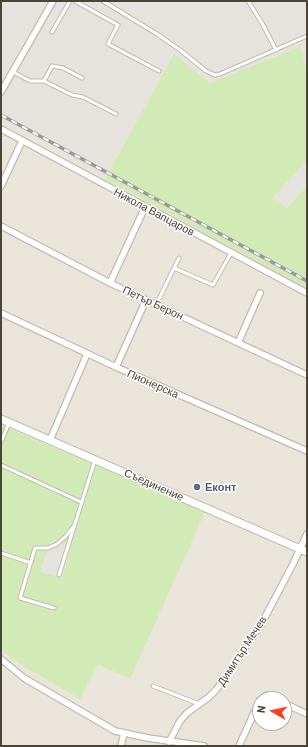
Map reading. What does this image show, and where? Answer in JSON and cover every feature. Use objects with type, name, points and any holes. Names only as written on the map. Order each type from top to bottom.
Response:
[{"type":"street","points":[[1,92],[53,1]]},
{"type":"street","name":"Никола Вапцаров","points":[[1,130],[307,293]]},
{"type":"street","points":[[1,186],[22,141]]},
{"type":"street","points":[[110,283],[145,207]]},
{"type":"street","name":"Петър Берон","points":[[1,226],[110,283],[307,375]]},
{"type":"street","points":[[238,343],[260,293]]},
{"type":"street","points":[[116,367],[146,300]]},
{"type":"street","name":"Пионерска","points":[[1,314],[86,354],[307,451]]},
{"type":"street","points":[[50,440],[86,354]]},
{"type":"street","name":"Съединение","points":[[1,419],[304,551]]},
{"type":"street","name":"Димитър Мечев","points":[[169,742],[180,722],[187,713],[216,690],[238,659],[263,621],[304,551],[307,534]]},
{"type":"street","points":[[1,660],[24,678],[104,726],[124,733],[169,742],[204,746]]},
{"type":"street","points":[[292,707],[307,714]]},
{"type":"street","points":[[239,746],[252,718]]},
{"type":"street","points":[[121,746],[124,733]]},
{"type":"lane","points":[[52,32],[70,1]]},
{"type":"lane","points":[[75,1],[118,26],[108,44],[159,71]]},
{"type":"lane","points":[[103,1],[163,38],[211,74],[220,74],[307,36]]},
{"type":"lane","points":[[248,1],[262,23],[276,50]]},
{"type":"lane","points":[[44,81],[52,66],[63,68],[82,78]]},
{"type":"lane","points":[[13,72],[30,81],[44,81],[72,95],[83,97],[116,114]]},
{"type":"lane","points":[[174,268],[213,285],[231,253]]},
{"type":"lane","points":[[156,305],[179,258]]},
{"type":"lane","points":[[1,442],[10,422]]},
{"type":"lane","points":[[59,576],[95,460]]},
{"type":"lane","points":[[1,465],[82,502]]},
{"type":"lane","points":[[54,608],[20,598],[35,548],[48,548],[57,544],[74,526]]},
{"type":"lane","points":[[1,553],[31,563]]},
{"type":"lane","points":[[153,686],[199,704]]},
{"type":"shaded area","points":[[1,1],[307,1],[307,72],[301,46],[210,83],[174,55],[105,179],[1,114]]},
{"type":"shaded area","points":[[307,72],[307,160],[273,198],[287,208],[307,186],[307,746],[1,746],[1,114],[105,179]]},
{"type":"shaded area","points":[[307,160],[307,186],[287,208],[273,198]]},
{"type":"shaded area","points":[[50,541],[71,547],[62,578],[40,572]]},
{"type":"green space","points":[[301,46],[307,72],[307,160],[273,198],[287,208],[307,186],[307,288],[105,179],[174,54],[210,83]]},
{"type":"green space","points":[[1,425],[205,512],[130,679],[98,664],[80,699],[13,660],[1,649]]},
{"type":"railway","points":[[1,115],[307,281]]},
{"type":"place","name":"Еконт","points":[[197,487]]}]
